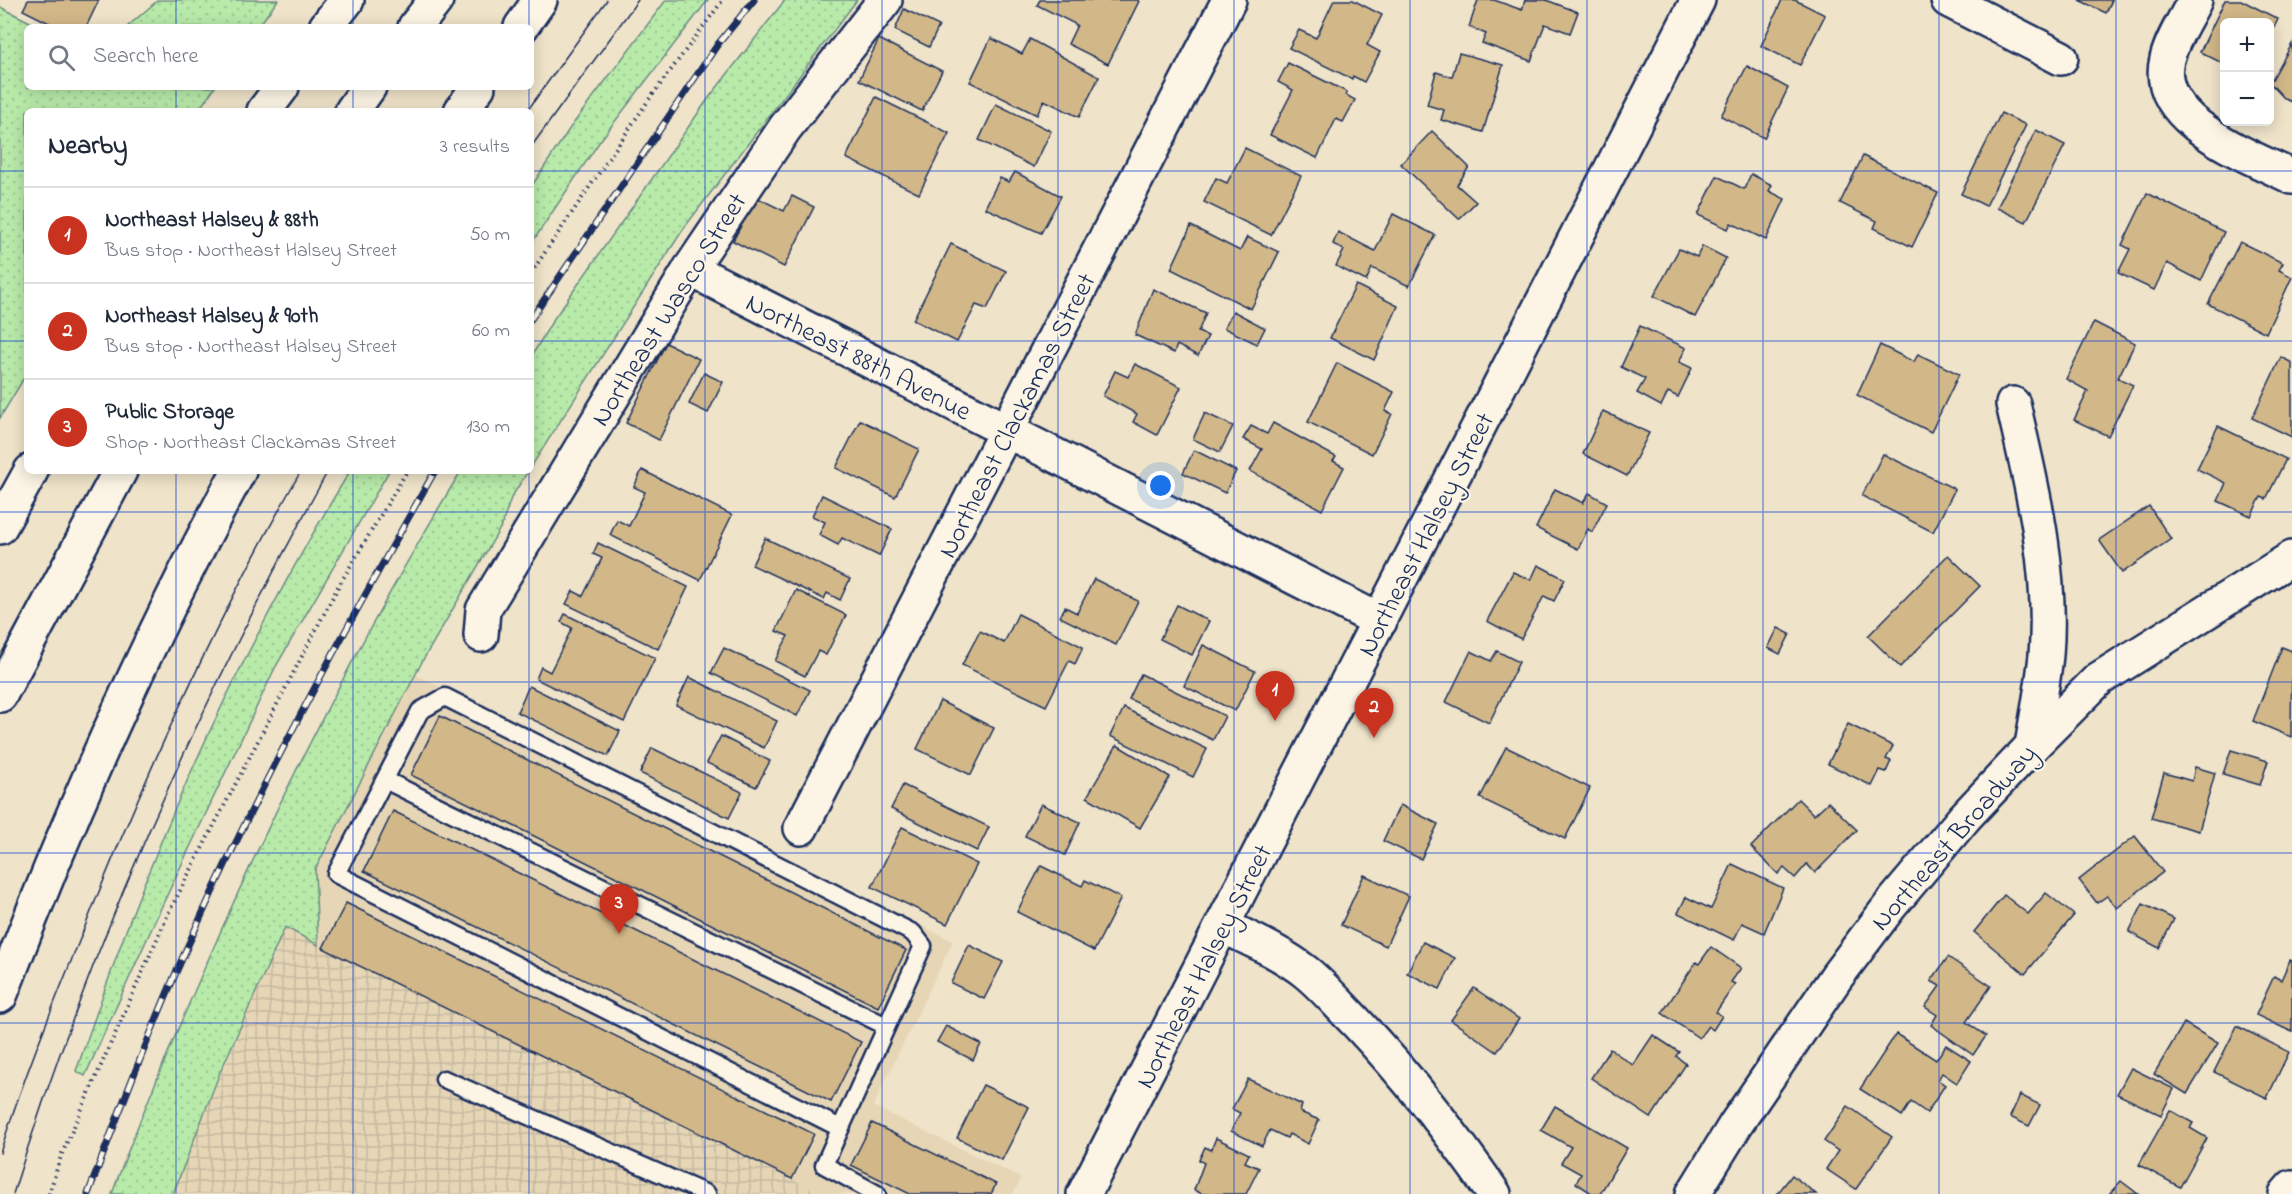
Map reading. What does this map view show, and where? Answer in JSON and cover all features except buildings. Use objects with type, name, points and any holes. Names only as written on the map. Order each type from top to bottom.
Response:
[{"type":"main road","points":[[328,24],[347,0]]},
{"type":"main road","points":[[417,24],[436,0]]},
{"type":"main road","points":[[523,24],[540,0]]},
{"type":"main road","name":"Northeast Wasco Street","points":[[481,635],[483,610],[690,270],[784,128],[885,0]]},
{"type":"main road","name":"Northeast Clackamas Street","points":[[801,828],[1008,433],[1229,0]]},
{"type":"main road","name":"Northeast Halsey Street","points":[[1084,1194],[1698,0]]},
{"type":"main road","points":[[1948,0],[2061,58]]},
{"type":"main road","points":[[2195,0],[2166,59],[2166,81],[2174,102],[2189,120],[2217,140],[2292,177]]},
{"type":"main road","points":[[266,108],[280,90]]},
{"type":"main road","points":[[354,108],[367,90]]},
{"type":"main road","points":[[463,108],[476,90]]},
{"type":"main road","name":"Northeast 88th Avenue","points":[[690,270],[1380,621]]},
{"type":"main road","points":[[2013,404],[2034,496],[2042,545],[2045,592],[2046,655],[2032,746]]},
{"type":"main road","points":[[0,528],[29,474]]},
{"type":"main road","points":[[0,695],[118,474]]},
{"type":"main road","points":[[0,996],[83,790],[145,655],[237,474]]},
{"type":"main road","name":"Northeast Broadway","points":[[1693,1194],[1736,1124],[1843,967],[1965,817],[2099,679],[2292,558]]},
{"type":"main road","points":[[1223,926],[1280,954],[1308,974],[1331,996],[1390,1058],[1451,1132],[1494,1194]]},
{"type":"main road","points":[[2286,1194],[2292,1187]]},
{"type":"lane","points":[[840,1128],[336,874],[420,711],[445,697],[913,933],[923,946],[824,1165],[877,1194]]},
{"type":"lane","points":[[385,780],[886,1026]]},
{"type":"lane","points":[[444,1079],[707,1194]]},
{"type":"path","points":[[534,269],[648,101],[723,0]]},
{"type":"path","points":[[49,1194],[61,1156],[169,912],[338,587],[405,474]]},
{"type":"shaded area","points":[[410,672],[953,941],[873,1106],[1021,1178],[1013,1194],[821,1194],[285,927]]},
{"type":"shaded area","points":[[285,927],[821,1194],[169,1194]]},
{"type":"green space","points":[[158,0],[278,0],[260,24],[130,24]]},
{"type":"green space","points":[[666,0],[708,0],[600,141],[534,240],[534,182],[570,128]]},
{"type":"green space","points":[[785,0],[857,0],[684,228],[534,462],[534,352],[553,320],[708,99]]},
{"type":"green space","points":[[0,7],[34,24],[24,24],[24,90],[213,90],[200,108],[24,108],[24,378],[0,418]]},
{"type":"green space","points":[[348,474],[387,474],[275,668],[161,908],[85,1076],[76,1071],[155,855],[231,687],[288,577]]},
{"type":"green space","points":[[459,474],[526,474],[511,498],[502,525],[423,660],[315,870],[318,945],[285,927],[219,1075],[173,1194],[112,1194],[168,1051],[233,903],[324,714],[425,531]]},
{"type":"tram line","points":[[529,108],[607,0]]},
{"type":"tram line","points":[[534,143],[638,0]]},
{"type":"tram line","points":[[0,1153],[47,1022],[102,883],[154,763],[238,586],[299,474]]},
{"type":"tram line","points":[[13,1194],[77,1007],[152,825],[236,646],[326,474]]},
{"type":"railway","points":[[534,315],[718,44],[754,0]]},
{"type":"railway","points":[[88,1194],[155,1022],[226,863],[312,693],[433,474]]},
{"type":"place","name":"Northeast Halsey & 88th","points":[[1275,721]]},
{"type":"place","name":"Northeast Halsey & 90th","points":[[1374,738]]},
{"type":"place","name":"Public Storage","points":[[619,934]]}]
